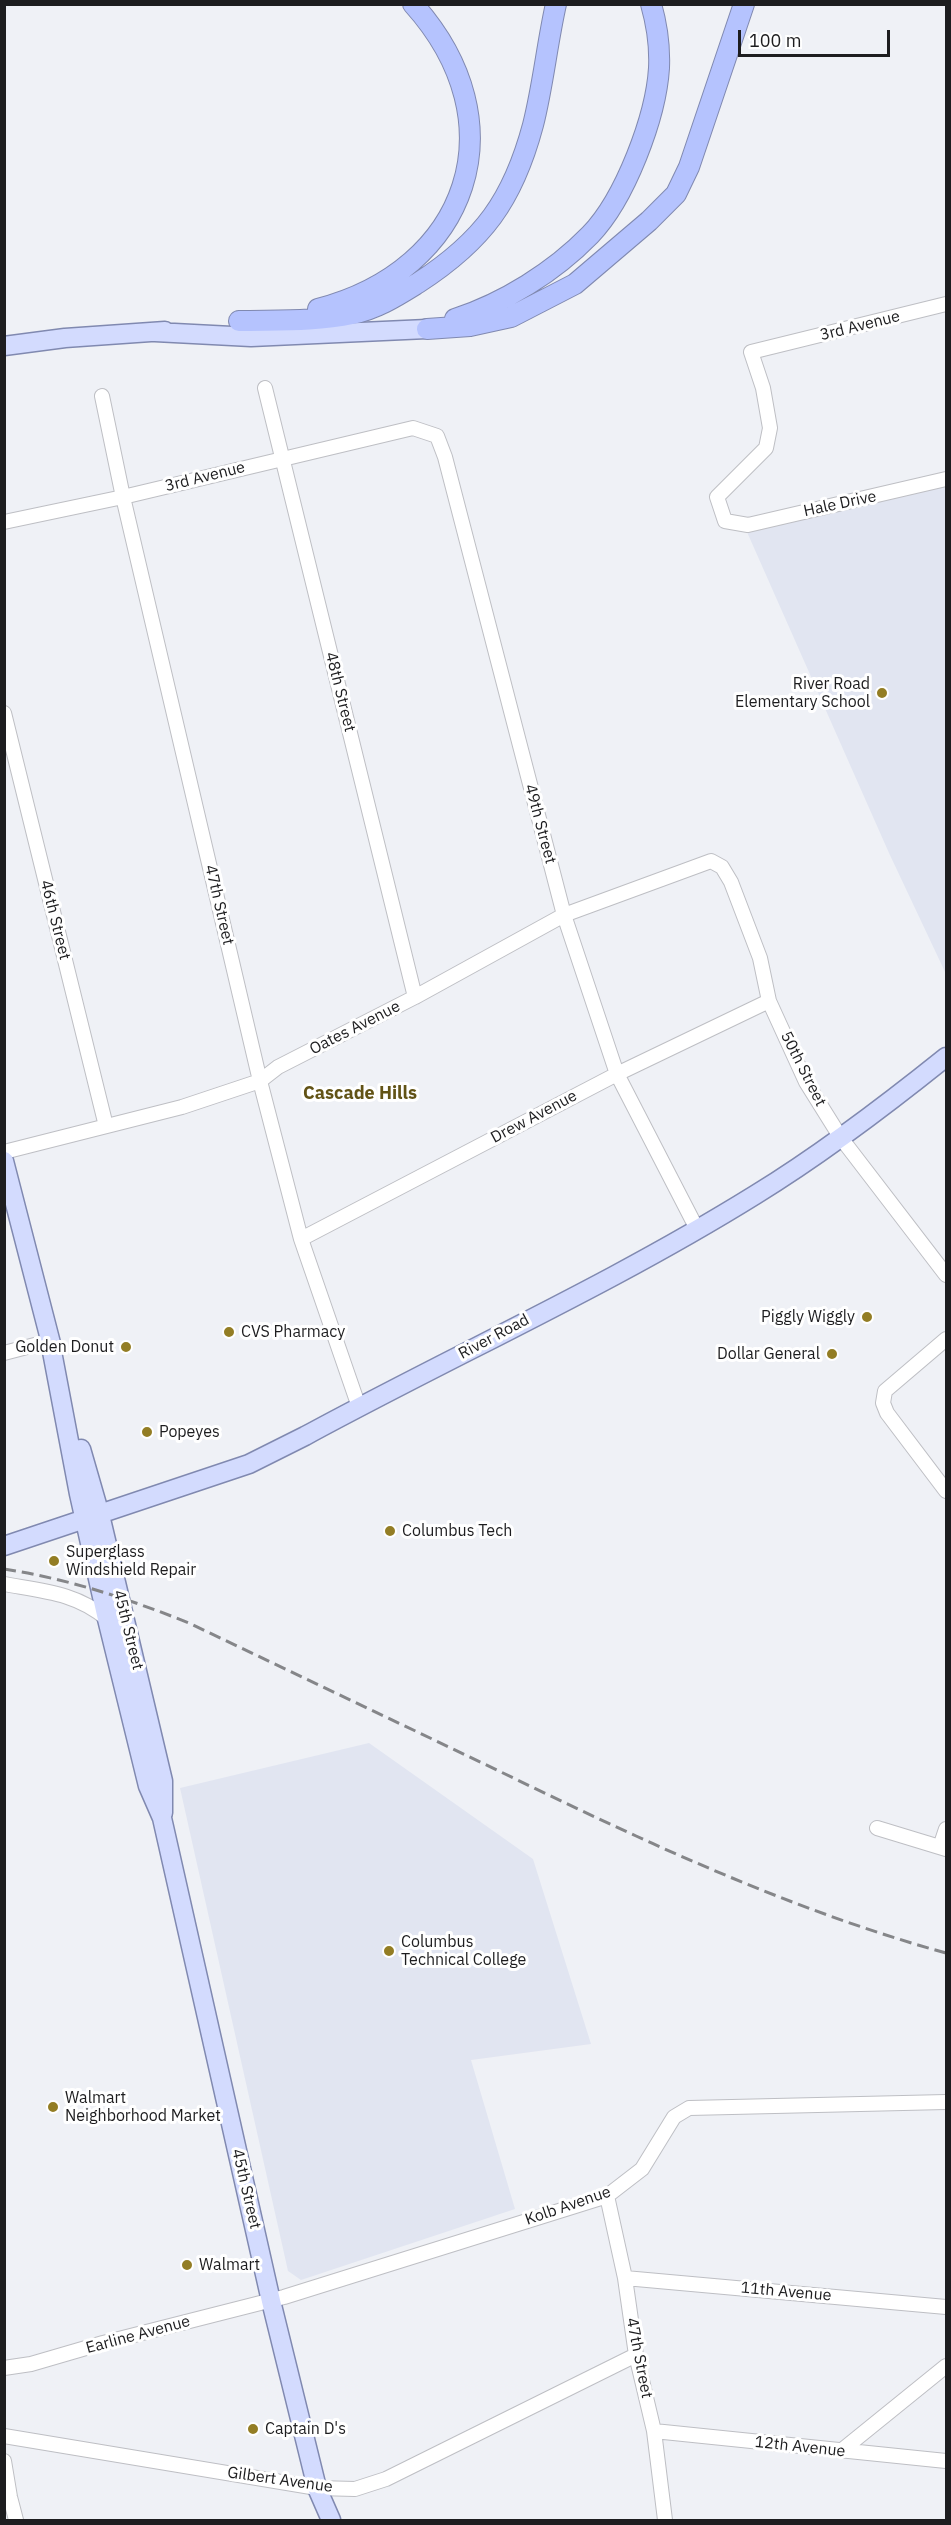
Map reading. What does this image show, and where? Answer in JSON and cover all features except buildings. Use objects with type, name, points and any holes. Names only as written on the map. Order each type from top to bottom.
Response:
[{"type":"highway","points":[[238,321],[303,313],[360,295],[390,277],[425,250],[459,200],[470,156],[470,126],[464,96],[441,40],[413,4]]},
{"type":"highway","points":[[238,321],[307,319],[339,316],[369,309],[406,291],[435,272],[470,244],[499,208],[524,154],[533,124],[556,4]]},
{"type":"highway","points":[[427,329],[493,304],[553,267],[591,235],[630,170],[641,142],[657,83],[658,38],[651,4]]},
{"type":"highway","points":[[427,329],[470,326],[511,317],[575,284],[650,221],[670,201],[676,194],[689,166],[744,4]]},
{"type":"main road","points":[[4,346],[65,338],[155,332],[238,321]]},
{"type":"main road","points":[[155,332],[251,337],[427,329]]},
{"type":"main road","name":"River Road","points":[[4,1546],[249,1464],[359,1407],[697,1229],[755,1195],[841,1138],[946,1057]]},
{"type":"main road","name":"45th Street","points":[[4,1161],[93,1517],[163,1781],[162,1818]]},
{"type":"main road","name":"45th Street","points":[[93,1517],[107,1619],[148,1786],[162,1818],[271,2301],[317,2488],[331,2520]]},
{"type":"main road","name":"45th Street","points":[[317,2488],[318,2520]]},
{"type":"street","name":"3rd Avenue","points":[[733,523],[725,521],[717,498],[766,448],[770,428],[763,388],[751,352],[946,304]]},
{"type":"street","name":"48th Street","points":[[265,388],[415,997]]},
{"type":"street","name":"47th Street","points":[[102,396],[123,497],[260,1081],[301,1239],[359,1407]]},
{"type":"street","name":"49th Street","points":[[405,430],[413,428],[437,436],[445,456],[564,915],[617,1074],[697,1229]]},
{"type":"street","name":"3rd Avenue","points":[[4,522],[123,497],[405,430]]},
{"type":"street","name":"Hale Drive","points":[[733,523],[748,525],[946,479]]},
{"type":"street","name":"46th Street","points":[[4,713],[106,1126]]},
{"type":"street","name":"50th Street","points":[[692,867],[711,861],[722,867],[731,882],[760,958],[770,1001],[806,1082],[841,1138],[946,1275]]},
{"type":"street","name":"Oates Avenue","points":[[4,1152],[182,1107],[260,1081],[278,1068],[415,997],[564,915],[692,867]]},
{"type":"street","name":"Drew Avenue","points":[[301,1239],[617,1074],[770,1001]]},
{"type":"street","points":[[946,1339],[885,1391],[883,1402],[887,1413],[946,1491]]},
{"type":"street","points":[[4,1353],[50,1341]]},
{"type":"street","points":[[4,1584],[80,1600],[107,1619]]},
{"type":"street","points":[[877,1828],[943,1848],[946,1829]]},
{"type":"street","name":"Kolb Avenue","points":[[271,2301],[607,2196],[642,2169],[674,2117],[689,2108],[946,2102]]},
{"type":"street","name":"47th Street","points":[[607,2196],[625,2278],[636,2355],[654,2431],[663,2520]]},
{"type":"street","name":"11th Avenue","points":[[625,2278],[946,2307]]},
{"type":"street","name":"Earline Avenue","points":[[4,2368],[31,2364],[103,2343],[271,2301]]},
{"type":"street","name":"Gilbert Avenue","points":[[4,2436],[317,2488],[355,2489],[386,2479],[636,2355]]},
{"type":"street","points":[[841,2451],[946,2366]]},
{"type":"street","name":"12th Avenue","points":[[654,2431],[946,2461]]},
{"type":"street","points":[[4,2461],[7,2496],[16,2520]]},
{"type":"shaded area","name":"River Road Elementary School","points":[[946,482],[946,974],[889,853],[747,532]]},
{"type":"shaded area","name":"Columbus Technical College","points":[[369,1743],[533,1859],[591,2044],[471,2060],[515,2209],[301,2280],[288,2271],[180,1788]]},
{"type":"railway","points":[[4,1569],[52,1578],[98,1591],[189,1623],[555,1798],[719,1873],[831,1916],[946,1953]]},
{"type":"place","name":"River Road Elementary School","points":[[882,693]]},
{"type":"place","name":"Piggly Wiggly","points":[[867,1317]]},
{"type":"place","name":"CVS Pharmacy","points":[[229,1332]]},
{"type":"place","name":"Golden Donut","points":[[126,1347]]},
{"type":"place","name":"Dollar General","points":[[832,1354]]},
{"type":"place","name":"Popeyes","points":[[147,1432]]},
{"type":"place","name":"Columbus Tech","points":[[390,1531]]},
{"type":"place","name":"Superglass Windshield Repair","points":[[54,1561]]},
{"type":"place","name":"Columbus Technical College","points":[[389,1951]]},
{"type":"place","name":"Walmart Neighborhood Market","points":[[53,2107]]},
{"type":"place","name":"Walmart","points":[[187,2265]]},
{"type":"place","name":"Captain D's","points":[[253,2429]]},
{"type":"district","name":"Cascade Hills","points":[[360,1094]]}]
